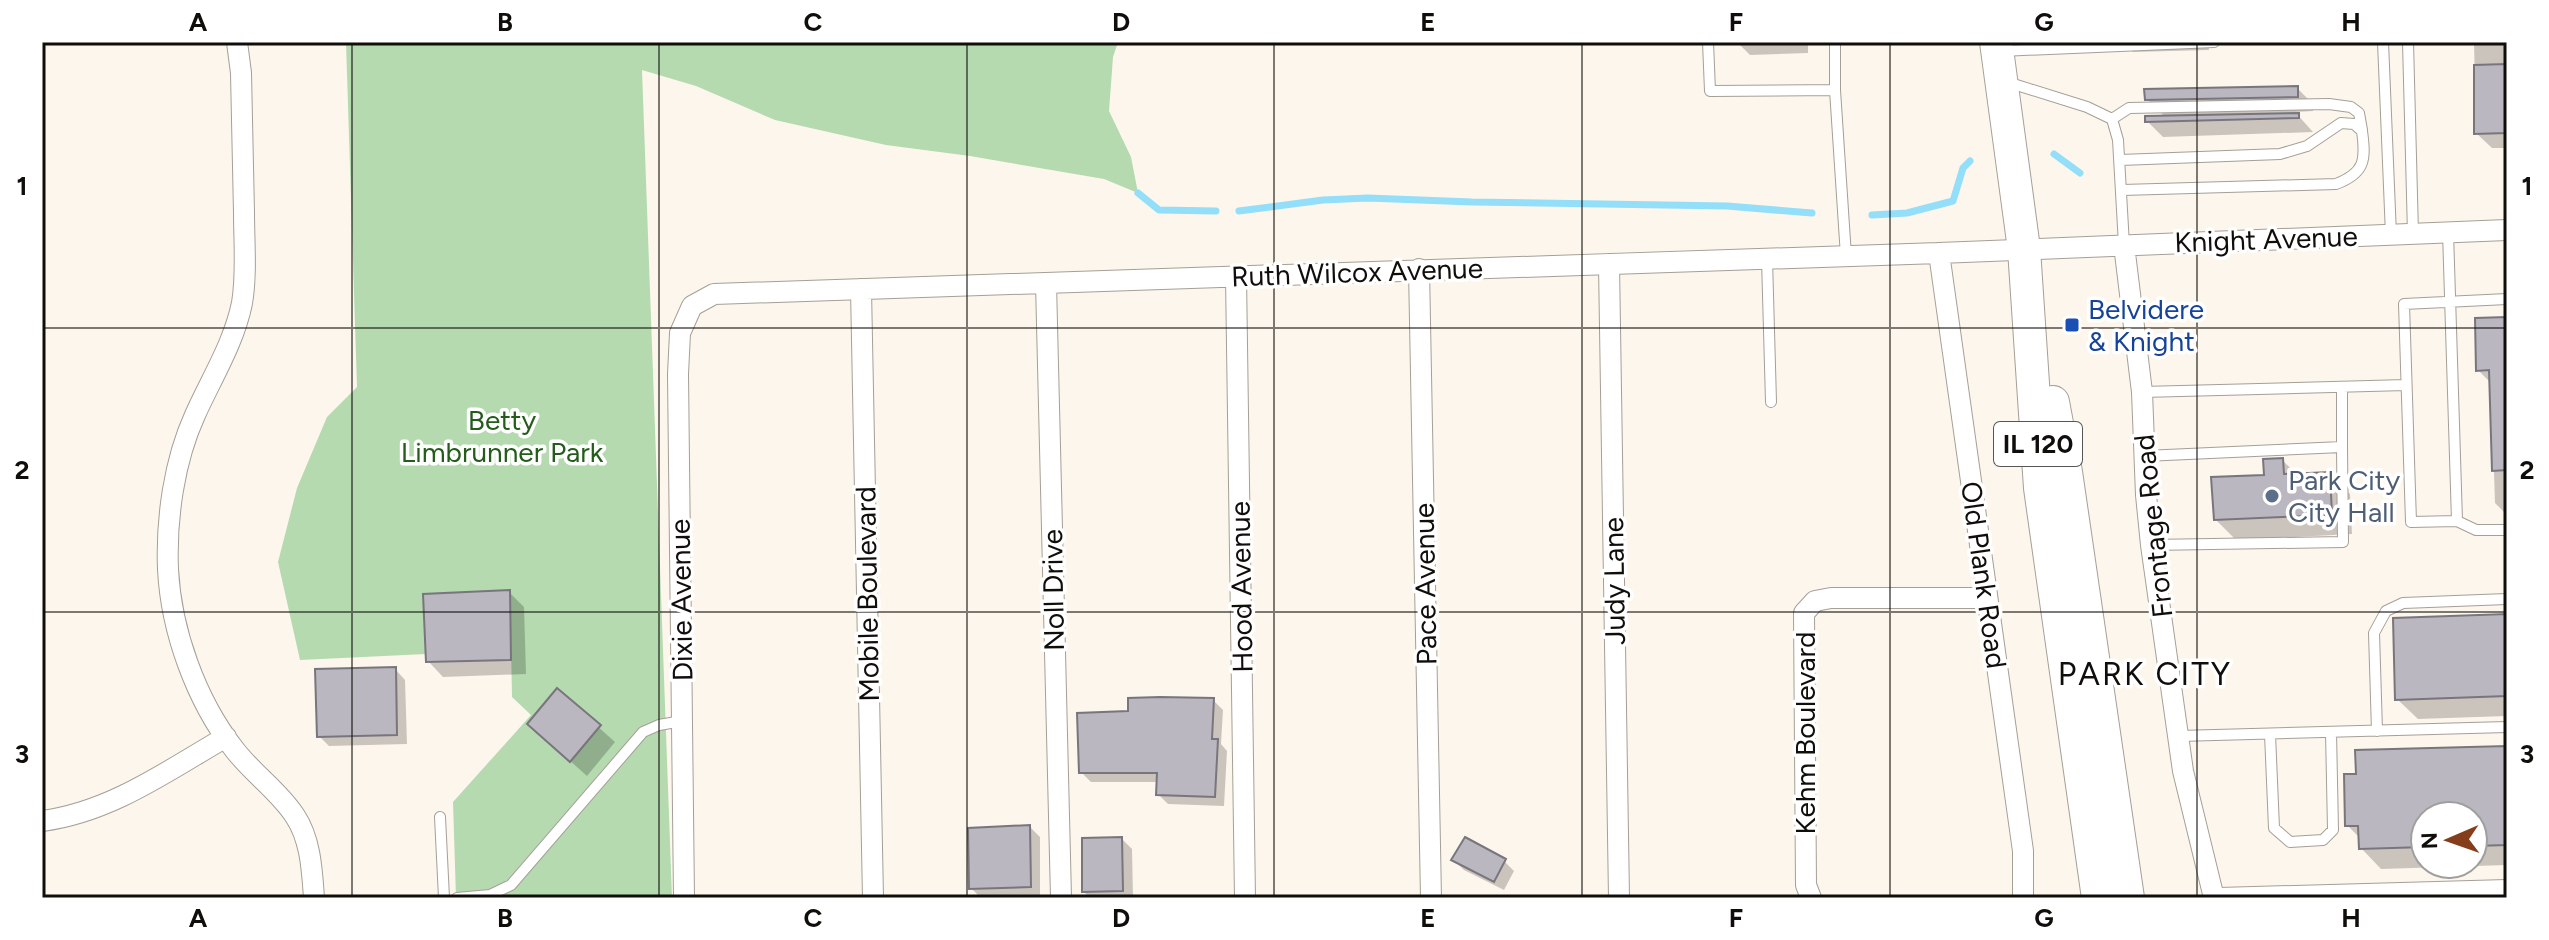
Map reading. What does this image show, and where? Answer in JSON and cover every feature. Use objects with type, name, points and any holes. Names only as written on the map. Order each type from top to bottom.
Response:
[{"type":"main road","name":"IL 120","points":[[1998,58],[2024,249],[2040,488],[2098,898]]},
{"type":"main road","name":"IL 120","points":[[2024,249],[2066,472],[2128,898]]},
{"type":"street","points":[[237,42],[241,73],[244,201],[242,304],[217,373],[194,416],[179,461],[170,517],[168,570],[177,627],[191,671],[212,715],[234,750],[295,816],[307,842],[314,898]]},
{"type":"street","name":"Knight Avenue","points":[[2024,249],[2507,230]]},
{"type":"street","name":"Frontage Road","points":[[2124,245],[2142,392],[2151,545],[2183,771],[2216,898]]},
{"type":"street","name":"Ruth Wilcox Avenue","points":[[692,306],[714,294],[2024,249]]},
{"type":"street","name":"Old Plank Road","points":[[1939,253],[2023,851],[2023,898]]},
{"type":"street","name":"Judy Lane","points":[[1609,264],[1619,898]]},
{"type":"street","name":"Pace Avenue","points":[[1419,269],[1431,898]]},
{"type":"street","name":"Hood Avenue","points":[[1236,276],[1245,898]]},
{"type":"street","name":"Noll Drive","points":[[1046,283],[1061,898]]},
{"type":"street","name":"Mobile Boulevard","points":[[861,289],[873,898]]},
{"type":"street","name":"Dixie Avenue","points":[[684,898],[678,374],[680,333],[692,306]]},
{"type":"street","name":"Kehm Boulevard","points":[[1811,898],[1806,885],[1804,613],[1815,601],[1831,598],[1987,598]]},
{"type":"street","points":[[42,821],[69,818],[115,801],[226,737]]},
{"type":"street","points":[[2216,898],[2507,890]]},
{"type":"lane","points":[[1708,42],[1710,91],[1835,90]]},
{"type":"lane","points":[[1835,42],[1835,90],[1846,256]]},
{"type":"lane","points":[[1998,58],[2078,45],[2214,42]]},
{"type":"lane","points":[[2383,42],[2391,235]]},
{"type":"lane","points":[[2408,42],[2413,234]]},
{"type":"lane","points":[[1998,58],[2112,119],[2120,160],[2124,245]]},
{"type":"lane","points":[[2112,119],[2129,108],[2329,104],[2351,107],[2359,113],[2362,131],[2364,149],[2361,168],[2350,179],[2336,184],[2122,190]]},
{"type":"lane","points":[[2120,160],[2280,154],[2307,146],[2341,123],[2354,124],[2362,131]]},
{"type":"lane","points":[[2448,232],[2457,521]]},
{"type":"lane","points":[[1767,259],[1771,402]]},
{"type":"lane","points":[[2507,299],[2404,304],[2411,522],[2457,521],[2476,530],[2507,530]]},
{"type":"lane","points":[[2142,392],[2406,385]]},
{"type":"lane","points":[[2151,545],[2343,542],[2342,387]]},
{"type":"lane","points":[[2144,456],[2342,447]]},
{"type":"lane","points":[[2377,731],[2374,633],[2386,611],[2403,603],[2507,599]]},
{"type":"lane","points":[[457,898],[490,895],[511,885],[643,732],[682,721]]},
{"type":"lane","points":[[2179,736],[2507,727]]},
{"type":"lane","points":[[2270,734],[2274,828],[2290,842],[2323,840],[2333,830],[2331,732]]},
{"type":"lane","points":[[440,817],[444,898]]},
{"type":"green space","name":"Betty Limbrunner Park","points":[[346,42],[1118,42],[1113,57],[1109,111],[1131,157],[1138,193],[1104,179],[886,145],[775,120],[696,86],[642,70],[672,898],[456,898],[453,802],[531,715],[512,697],[510,590],[424,594],[426,654],[300,660],[278,562],[297,488],[327,417],[357,387]]},
{"type":"building","points":[[2507,64],[2507,133],[2474,134],[2474,65]]},
{"type":"building","points":[[2298,86],[2298,97],[2145,100],[2144,89]]},
{"type":"building","points":[[2299,113],[2299,118],[2145,122],[2145,116]]},
{"type":"building","points":[[2507,317],[2507,470],[2492,471],[2489,370],[2476,371],[2475,318]]},
{"type":"building","name":"Park City City Hall","points":[[2283,458],[2284,474],[2330,472],[2332,515],[2214,520],[2211,477],[2264,475],[2263,459]]},
{"type":"building","points":[[510,590],[511,660],[426,662],[423,594]]},
{"type":"building","points":[[2507,614],[2507,696],[2395,700],[2393,618]]},
{"type":"building","points":[[396,667],[397,735],[317,737],[315,669]]},
{"type":"building","points":[[557,688],[601,725],[570,762],[527,724]]},
{"type":"building","points":[[1128,698],[1214,698],[1212,739],[1218,739],[1215,797],[1156,795],[1157,773],[1079,773],[1077,713],[1128,711]]},
{"type":"building","points":[[2507,746],[2507,845],[2489,846],[2489,800],[2409,800],[2409,847],[2359,849],[2358,826],[2345,826],[2344,774],[2356,774],[2355,750]]},
{"type":"building","points":[[1030,825],[1031,887],[969,889],[968,828]]},
{"type":"building","points":[[1122,837],[1123,891],[1082,892],[1082,838]]},
{"type":"building","points":[[1465,837],[1506,859],[1494,882],[1451,860]]},
{"type":"waterway","points":[[2054,154],[2080,173]]},
{"type":"waterway","points":[[1872,215],[1907,213],[1953,201],[1963,168],[1970,161]]},
{"type":"waterway","points":[[1138,193],[1159,210],[1216,211]]},
{"type":"waterway","points":[[1239,211],[1323,200],[1368,198],[1727,206],[1812,213]]},
{"type":"place","name":"Belvidere & Knight","points":[[2072,325]]},
{"type":"place","name":"Park City City Hall","points":[[2272,496]]},
{"type":"district","name":"PARK CITY","points":[[2145,674]]}]
